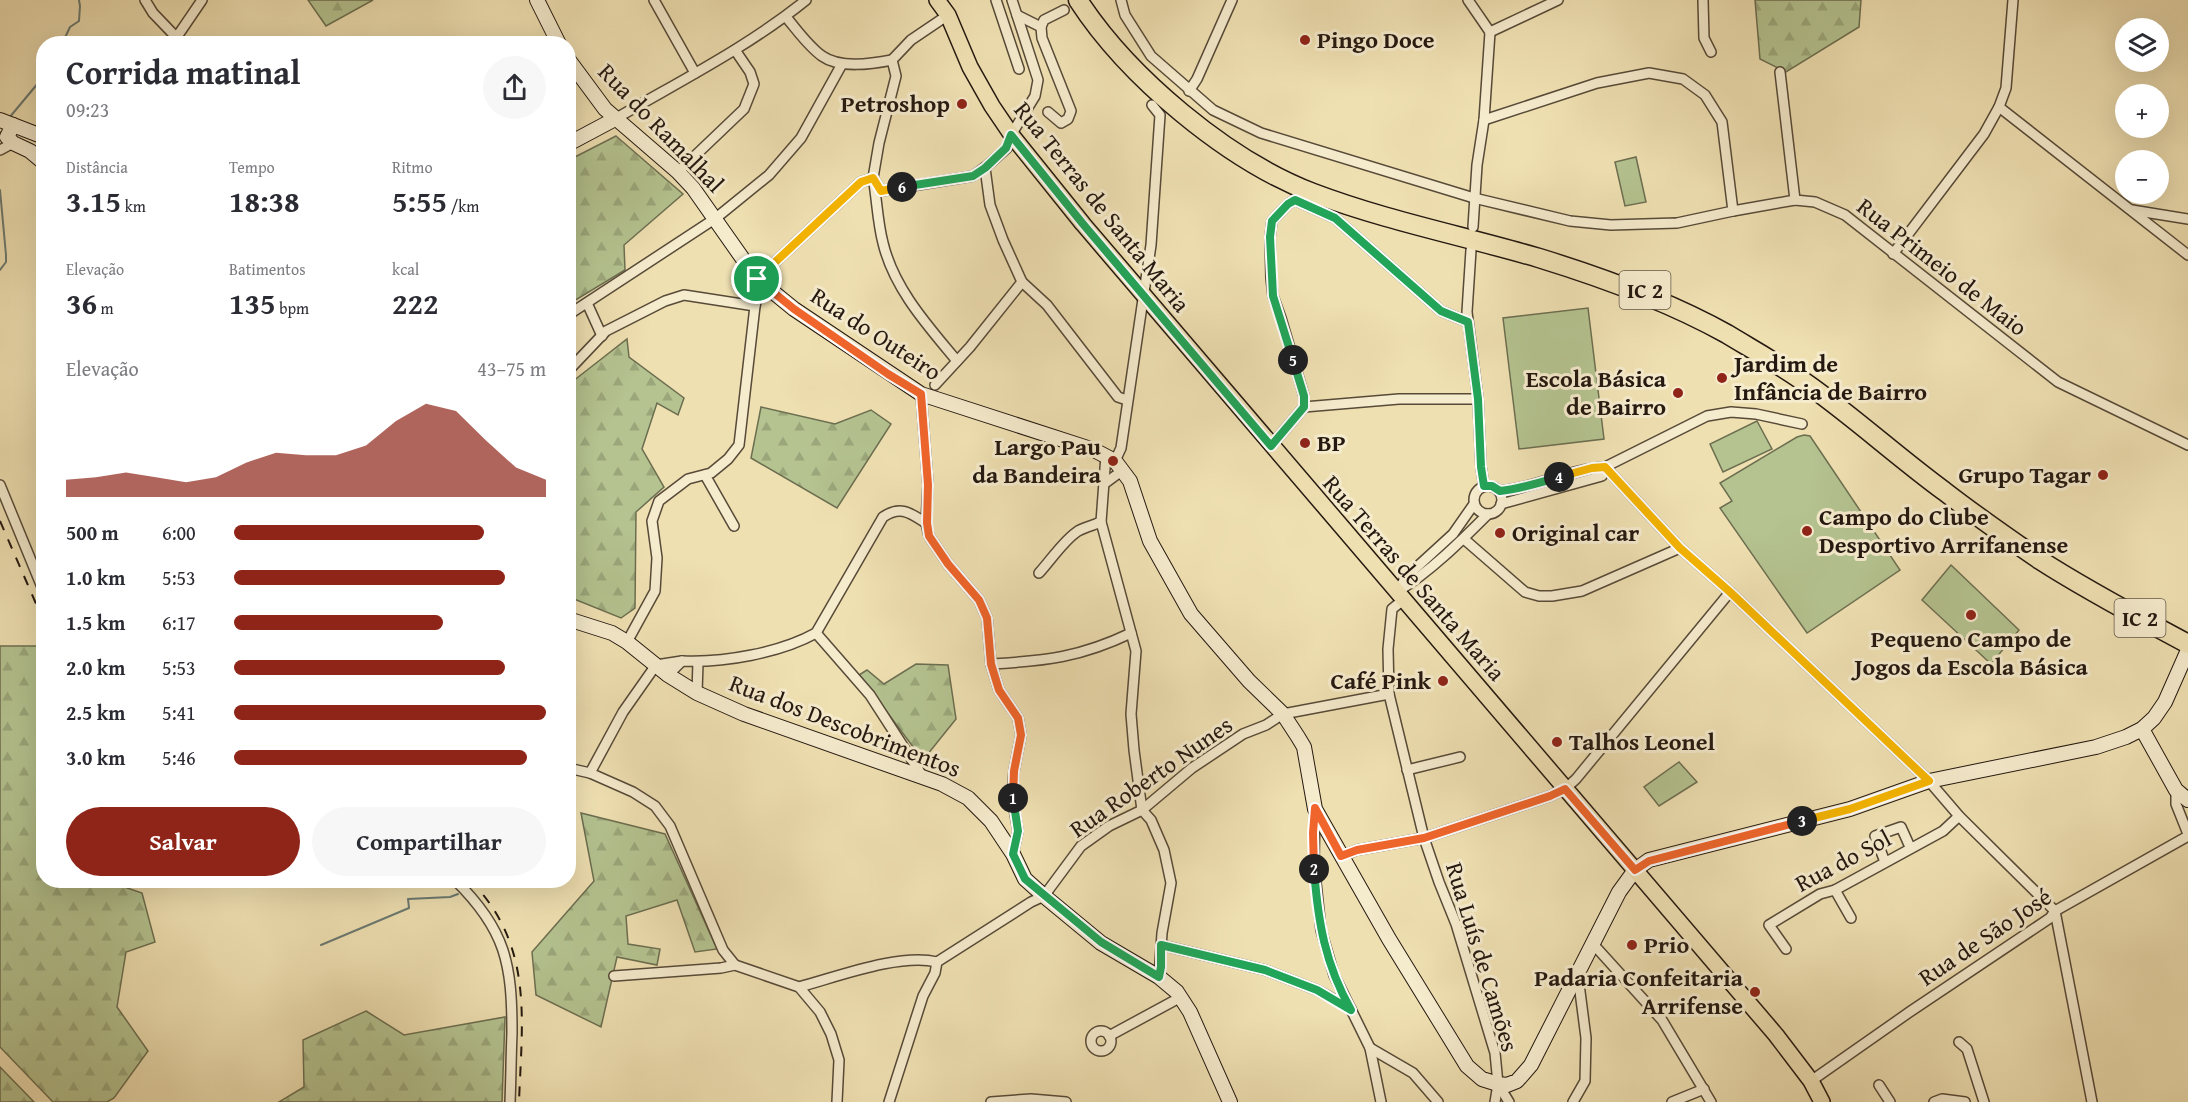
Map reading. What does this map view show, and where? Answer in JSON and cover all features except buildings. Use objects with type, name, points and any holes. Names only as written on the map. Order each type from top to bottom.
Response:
[{"type":"highway","name":"IC 2","points":[[1084,0],[1115,40],[1154,80],[1197,116],[1248,152],[1304,181],[1358,202],[1539,252],[1612,276],[1682,304],[1775,355],[1946,486],[2041,554],[2188,638]]},
{"type":"highway","name":"IC 2","points":[[1071,5],[1150,85],[1193,121],[1244,157],[1310,191],[1356,208],[1538,258],[1611,281],[1681,310],[1773,361],[1810,386],[1944,491],[2040,559],[2092,591],[2188,644]]},
{"type":"main road","name":"Rua Terras de Santa Maria","points":[[937,0],[948,7],[970,67],[1011,135],[1083,224],[1271,446],[1776,1035],[1811,1081],[1822,1102]]},
{"type":"street","points":[[145,0],[170,36]]},
{"type":"street","points":[[177,36],[202,0]]},
{"type":"street","points":[[537,0],[555,36]]},
{"type":"street","points":[[654,0],[694,73]]},
{"type":"street","points":[[576,140],[735,50],[786,17],[806,0]]},
{"type":"street","points":[[996,0],[1019,69]]},
{"type":"street","points":[[873,178],[881,191],[973,176],[1006,148],[1011,135],[1029,110],[1038,80],[1012,0]]},
{"type":"street","name":"Rua Primeio de Maio","points":[[1121,0],[1125,15],[1150,56],[1213,110],[1261,133],[1474,198],[1570,221],[1611,225],[1677,223],[1795,200],[1815,202],[1845,215],[2058,382],[2188,445]]},
{"type":"street","points":[[1189,91],[1197,79],[1232,0]]},
{"type":"street","points":[[1468,0],[1491,32],[1473,227]]},
{"type":"street","points":[[1491,32],[1558,0]]},
{"type":"street","points":[[1703,0],[1704,38],[1711,52]]},
{"type":"street","points":[[1893,254],[1984,134],[1999,107],[2006,88],[2013,0]]},
{"type":"street","points":[[1048,112],[1061,123],[1068,119],[1071,111],[1042,38],[1041,27],[1044,20],[1071,5]]},
{"type":"street","points":[[786,17],[822,57],[842,64],[879,63],[892,60],[948,7]]},
{"type":"street","points":[[1017,15],[1041,27]]},
{"type":"street","points":[[1010,44],[1024,38]]},
{"type":"street","points":[[678,172],[744,109],[754,84],[750,72],[735,50]]},
{"type":"street","points":[[892,60],[896,76],[879,143],[873,178],[883,244],[898,282],[927,326],[957,361]]},
{"type":"street","points":[[576,310],[716,218],[769,175],[801,138],[842,64]]},
{"type":"street","name":"Rua do Ramalhal","points":[[576,71],[615,119],[678,172],[716,218],[741,259]]},
{"type":"street","points":[[1780,72],[1795,200]]},
{"type":"street","points":[[1484,120],[1597,83],[1649,73],[1683,79],[1705,95],[1722,122],[1733,211]]},
{"type":"street","points":[[1152,105],[1160,115],[1151,245],[1143,294],[1142,319],[1120,448],[1104,484],[1101,522],[1136,651],[1131,714],[1142,810],[1151,820],[1164,850],[1171,883],[1161,945],[1159,977]]},
{"type":"street","points":[[1999,107],[2188,255]]},
{"type":"street","points":[[16,138],[36,156]]},
{"type":"street","points":[[985,168],[990,205],[1022,282],[1047,305],[1118,396],[1127,400]]},
{"type":"street","points":[[627,642],[655,591],[657,558],[652,521],[659,501],[688,479],[711,473],[728,459],[739,445],[759,280],[861,182],[873,178]]},
{"type":"street","points":[[1271,446],[1304,407],[1304,396],[1273,296],[1271,278],[1272,221],[1288,204],[1295,200],[1335,218],[1441,311],[1468,322]]},
{"type":"street","points":[[2130,210],[2188,219]]},
{"type":"street","points":[[1471,250],[1468,322],[1478,399],[1484,486]]},
{"type":"street","name":"Rua do Outeiro","points":[[741,259],[759,280],[794,309],[921,394],[1115,462]]},
{"type":"street","points":[[935,385],[1022,282]]},
{"type":"street","points":[[576,363],[606,331],[665,301],[684,295],[755,306]]},
{"type":"street","points":[[587,303],[602,336]]},
{"type":"street","points":[[1142,319],[1154,307]]},
{"type":"street","points":[[921,394],[928,485],[929,536],[948,564],[979,600],[987,618],[991,664],[999,690],[1018,718],[1021,735],[1012,797],[1018,831],[1013,854]]},
{"type":"street","points":[[1304,407],[1399,399],[1478,399]]},
{"type":"street","points":[[1488,514],[1480,511],[1474,504],[1477,491],[1484,486],[1492,486],[1500,491],[1518,489],[1592,468],[1605,467],[1707,416],[1731,412],[1756,414],[1802,424]]},
{"type":"street","points":[[1104,484],[1115,462]]},
{"type":"street","points":[[1115,462],[1130,481],[1150,542],[1191,614],[1249,681],[1283,714],[1304,747],[1315,808],[1313,854],[1320,930],[1334,975],[1370,1048],[1381,1102]]},
{"type":"street","points":[[1400,596],[1464,539],[1488,514],[1496,511],[1502,504],[1602,476],[1605,467]]},
{"type":"street","points":[[1605,467],[1680,548],[1730,592],[1929,781],[1959,816],[2055,911],[2092,1102]]},
{"type":"street","points":[[705,475],[734,526]]},
{"type":"street","points":[[0,485],[36,573]]},
{"type":"street","points":[[1500,491],[1502,504]]},
{"type":"street","name":"Rua Luís de Camões","points":[[1474,504],[1453,534],[1406,577],[1400,596],[1392,609],[1388,649],[1389,694],[1424,838],[1456,924],[1495,1053],[1498,1084]]},
{"type":"street","points":[[590,773],[623,712],[656,665],[682,661],[713,662],[796,644],[816,633],[883,517],[893,511],[908,511],[927,523]]},
{"type":"street","points":[[1039,573],[1079,530],[1101,522]]},
{"type":"street","points":[[1464,539],[1525,592],[1539,596],[1582,591],[1680,548]]},
{"type":"street","points":[[1341,856],[1357,850],[1424,838],[1565,789],[1576,779],[1730,592]]},
{"type":"street","name":"Rua dos Descobrimentos","points":[[576,622],[600,629],[627,642],[668,675],[697,693],[744,714],[942,784],[968,798],[991,821],[1013,854],[1025,879],[1101,942],[1159,977],[1177,992],[1190,1012],[1230,1102]]},
{"type":"street","points":[[816,633],[870,695],[923,777]]},
{"type":"street","points":[[991,664],[1041,662],[1086,652],[1131,633]]},
{"type":"street","points":[[1315,808],[1431,1010],[1467,1066],[1482,1079],[1507,1084],[1517,1081],[1531,1065],[1619,892],[1635,870],[1649,861],[1850,809],[1929,781],[2096,747],[2126,737],[2142,729],[2154,718],[2165,702],[2186,656]]},
{"type":"street","points":[[668,675],[682,661]]},
{"type":"street","points":[[697,693],[698,662]]},
{"type":"street","name":"Rua Roberto Nunes","points":[[937,962],[1044,896],[1081,846],[1109,826],[1142,810],[1192,768],[1243,734],[1266,725],[1283,714],[1389,694]]},
{"type":"street","points":[[2142,729],[2176,790],[2188,800]]},
{"type":"street","points":[[1407,770],[1460,757]]},
{"type":"street","points":[[576,770],[590,773],[633,792],[655,806],[670,826],[723,950],[735,965]]},
{"type":"street","points":[[2176,790],[2176,804],[2188,835]]},
{"type":"street","name":"Rua do Sol","points":[[1786,949],[1769,925],[1820,894],[1835,890],[1943,831],[1959,816]]},
{"type":"street","points":[[1884,862],[1875,836],[1900,827],[1910,847]]},
{"type":"street","name":"Rua de São José","points":[[1811,1081],[2050,918],[2055,911],[2188,835]]},
{"type":"street","points":[[462,888],[490,922],[508,964],[512,997],[510,1102]]},
{"type":"street","points":[[1835,890],[1851,918]]},
{"type":"street","points":[[1161,945],[1265,970],[1317,990],[1351,1010]]},
{"type":"street","points":[[1594,945],[1662,1020],[1710,1102]]},
{"type":"street","points":[[798,987],[891,963],[923,959],[937,962],[935,973],[922,996],[889,1102]]},
{"type":"street","points":[[614,976],[735,965],[798,987],[820,1012],[837,1051],[839,1060],[837,1102]]},
{"type":"street","points":[[1573,1102],[1578,1098],[1585,1081],[1586,1038],[1578,976]]},
{"type":"street","points":[[1109,1035],[1181,998]]},
{"type":"street","points":[[1959,1042],[1967,1049],[1984,1102]]},
{"type":"street","points":[[1370,1048],[1413,1073],[1438,1102]]},
{"type":"street","points":[[1495,1102],[1498,1084]]},
{"type":"street","points":[[1498,1084],[1509,1102]]},
{"type":"street","points":[[1879,1085],[1890,1102]]},
{"type":"street","points":[[1672,1102],[1704,1089]]},
{"type":"street","points":[[1934,1102],[1942,1099],[1965,1102]]},
{"type":"street","points":[[992,1102],[1031,1100],[1066,1102]]},
{"type":"green space","points":[[308,0],[373,0],[326,26]]},
{"type":"green space","points":[[1755,0],[1861,0],[1859,27],[1786,72],[1760,59]]},
{"type":"green space","points":[[616,136],[683,194],[624,245],[625,270],[576,300],[576,156]]},
{"type":"green space","points":[[1636,157],[1646,202],[1625,206],[1615,162]]},
{"type":"green space","points":[[1588,308],[1604,439],[1519,449],[1503,318]]},
{"type":"green space","points":[[627,339],[629,357],[684,398],[678,415],[657,403],[642,449],[664,487],[636,512],[635,608],[621,618],[576,600],[576,379]]},
{"type":"green space","points":[[761,407],[835,424],[871,410],[891,424],[837,508],[751,458]]},
{"type":"green space","points":[[1757,421],[1772,449],[1723,472],[1710,444]]},
{"type":"green space","name":"Campo do Clube Desportivo Arrifanense","points":[[1804,435],[1810,436],[1900,570],[1807,633],[1720,508],[1732,501],[1720,483]]},
{"type":"green space","name":"Pequeno Campo de Jogos da Escola Básica","points":[[1951,565],[2019,630],[1991,664],[1922,600]]},
{"type":"green space","points":[[0,646],[36,646],[36,888],[127,888],[142,893],[155,942],[126,952],[117,1007],[148,1051],[114,1098],[107,1102],[53,1102],[0,1047]]},
{"type":"green space","points":[[916,664],[948,665],[956,719],[923,760],[859,675],[867,670],[884,684]]},
{"type":"green space","points":[[1679,762],[1697,782],[1659,806],[1644,787]]},
{"type":"green space","points":[[581,813],[665,834],[717,949],[695,952],[677,900],[626,916],[628,944],[660,949],[657,965],[617,957],[601,1027],[536,995],[532,952],[594,881]]},
{"type":"green space","points":[[366,1011],[404,1035],[505,1017],[502,1102],[279,1102],[304,1087],[303,1040]]},
{"type":"green space","points":[[0,1067],[34,1102],[0,1102]]},
{"type":"waterway","points":[[66,36],[70,27],[79,21],[79,0]]},
{"type":"waterway","points":[[9,118],[36,86]]},
{"type":"waterway","points":[[0,137],[1,132]]},
{"type":"waterway","points":[[0,190],[6,255],[6,262],[0,270]]},
{"type":"waterway","points":[[321,945],[409,908],[408,899],[450,897],[458,894]]},
{"type":"railway","points":[[0,521],[36,604]]},
{"type":"railway","points":[[477,888],[491,905],[505,930],[520,984],[522,1041],[519,1102]]},
{"type":"place","name":"Pingo Doce","points":[[1305,40]]},
{"type":"place","name":"Petroshop","points":[[962,104]]},
{"type":"place","name":"Jardim de Infância de Bairro","points":[[1722,378]]},
{"type":"place","name":"Escola Básica de Bairro","points":[[1678,393]]},
{"type":"place","name":"BP","points":[[1305,443]]},
{"type":"place","name":"Largo Pau da Bandeira","points":[[1113,461]]},
{"type":"place","name":"Grupo Tagar","points":[[2103,475]]},
{"type":"place","name":"Campo do Clube Desportivo Arrifanense","points":[[1807,531]]},
{"type":"place","name":"Original car","points":[[1500,533]]},
{"type":"place","name":"Pequeno Campo de Jogos da Escola Básica","points":[[1971,615]]},
{"type":"place","name":"Café Pink","points":[[1443,681]]},
{"type":"place","name":"Talhos Leonel","points":[[1557,742]]},
{"type":"place","name":"Prio","points":[[1632,945]]},
{"type":"place","name":"Padaria Confeitaria Arrifense","points":[[1755,992]]},
{"type":"route","points":[[1011,135],[1083,224],[1271,446],[1304,407],[1304,396],[1273,296],[1270,237],[1272,221],[1295,200],[1310,206],[1335,218],[1441,311],[1468,322],[1478,399],[1484,486],[1492,486],[1500,491],[1518,489],[1592,468],[1605,467],[1680,548],[1730,592],[1929,781],[1850,809],[1649,861],[1635,870],[1565,789],[1424,838],[1357,850],[1341,856],[1315,808],[1314,863],[1320,930],[1334,975],[1351,1010],[1317,990],[1265,970],[1161,945],[1159,977],[1101,942],[1044,896],[1025,879],[1013,854],[1018,831],[1012,797],[1021,735],[1018,718],[999,690],[991,664],[987,618],[979,600],[948,564],[929,536],[928,485],[921,394],[794,309],[757,279],[861,182],[873,178],[881,191],[973,176],[1006,148],[1011,135]]}]
